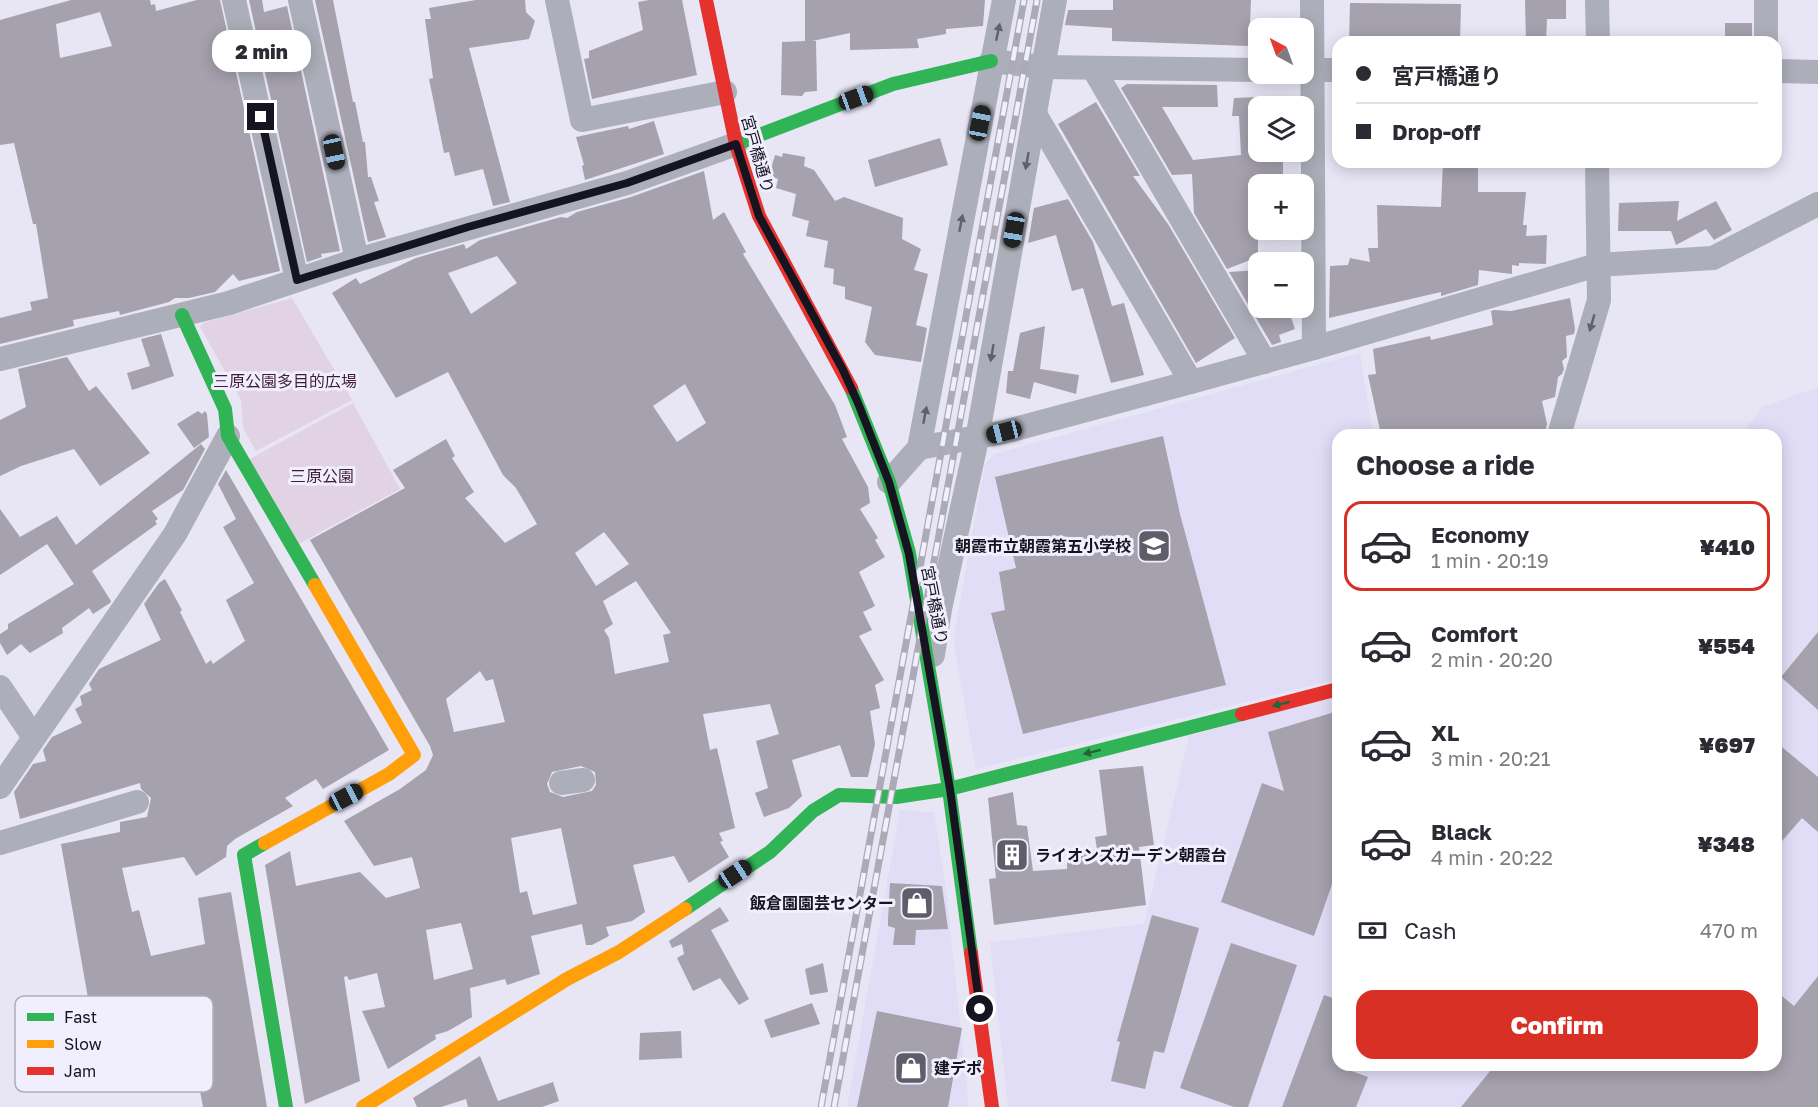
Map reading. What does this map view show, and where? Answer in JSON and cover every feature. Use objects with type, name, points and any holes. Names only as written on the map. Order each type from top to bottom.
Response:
[{"type":"street","points":[[234,0],[297,280]]},
{"type":"street","points":[[300,0],[357,260]]},
{"type":"street","points":[[557,0],[582,120],[725,92]]},
{"type":"street","name":"宮戸橋通り","points":[[706,0],[736,144],[759,216],[843,370],[889,482],[909,554],[950,789],[992,1107]]},
{"type":"street","points":[[889,482],[919,448],[1004,0]]},
{"type":"street","points":[[931,671],[940,609],[977,439],[1042,67],[1056,0]]},
{"type":"street","points":[[1311,18],[1312,0]]},
{"type":"street","points":[[1597,0],[1598,36]]},
{"type":"street","points":[[1766,0],[1766,36]]},
{"type":"street","points":[[0,359],[156,319],[182,315],[357,260],[627,183],[893,84],[992,61],[1042,67],[1248,70]]},
{"type":"street","points":[[1093,68],[1266,362]]},
{"type":"street","points":[[1314,70],[1332,70]]},
{"type":"street","points":[[1782,71],[1818,72]]},
{"type":"street","points":[[1309,84],[1314,348]]},
{"type":"street","points":[[1035,114],[1191,382]]},
{"type":"street","points":[[1561,429],[1599,300],[1597,168]]},
{"type":"street","points":[[919,448],[977,439],[1266,362],[1597,265],[1713,258],[1818,204]]},
{"type":"street","points":[[182,315],[225,409],[228,436],[414,755],[389,774],[244,855],[286,1107]]},
{"type":"street","points":[[0,787],[33,736],[175,534],[228,436]]},
{"type":"street","points":[[0,687],[33,736]]},
{"type":"street","points":[[363,1107],[567,979],[619,952],[770,852],[813,811],[839,795],[896,797],[950,789],[1332,691]]},
{"type":"street","points":[[0,843],[136,802]]},
{"type":"shaded area","name":"朝霞市立朝霞第五小学校","points":[[1360,353],[1372,429],[1332,429],[1332,680],[976,769],[954,646],[955,629],[985,464],[994,454]]},
{"type":"shaded area","points":[[1818,387],[1818,1107],[1008,1107],[990,942],[1144,924],[1189,736],[1332,697],[1332,1071],[1782,1071],[1782,429],[1746,429],[1762,407]]},
{"type":"shaded area","points":[[900,810],[934,812],[946,888],[969,1107],[847,1107]]},
{"type":"green space","name":"三原公園多目的広場","points":[[292,298],[352,400],[256,451],[243,428],[241,400],[200,327],[203,323]]},
{"type":"green space","name":"三原公園","points":[[353,403],[400,489],[293,547],[244,462]]},
{"type":"building","points":[[71,0],[150,0],[151,5],[155,4],[156,11],[197,0],[220,0],[280,271],[239,281],[233,274],[215,292],[189,298],[175,298],[169,302],[120,315],[119,311],[73,320],[74,326],[0,344],[0,318],[32,310],[30,302],[48,298],[36,224],[33,224],[14,143],[0,145],[0,20]],"holes":[[[100,12],[112,46],[60,58],[56,24]]]},
{"type":"building","points":[[249,0],[262,0],[264,12],[287,6],[340,251],[321,254],[322,257],[307,262]]},
{"type":"building","points":[[315,0],[333,0],[353,102],[355,102],[363,142],[365,142],[368,177],[371,177],[379,201],[374,202],[386,237],[368,242]]},
{"type":"building","points":[[476,0],[525,0],[526,12],[535,21],[529,39],[469,48],[510,202],[493,206],[483,169],[455,176],[449,152],[444,153],[429,79],[433,78],[425,19],[431,19],[429,8]]},
{"type":"building","points":[[682,0],[697,75],[592,99],[584,59],[589,58],[589,51],[643,30],[638,2]]},
{"type":"building","points":[[805,0],[985,0],[983,26],[946,29],[946,34],[917,39],[919,48],[850,50],[850,33],[812,41],[816,41],[817,91],[805,92],[802,96],[781,95],[782,42],[805,41]]},
{"type":"building","points":[[1113,0],[1251,0],[1250,18],[1248,18],[1248,46],[1112,41],[1112,28],[1065,25],[1068,10],[1113,10]]},
{"type":"building","points":[[1525,0],[1566,0],[1566,19],[1547,19],[1546,36],[1526,36]]},
{"type":"building","points":[[1350,3],[1461,4],[1460,36],[1349,36]]},
{"type":"building","points":[[1725,23],[1752,23],[1752,36],[1725,36]]},
{"type":"building","points":[[1127,84],[1217,85],[1218,107],[1162,107],[1193,160],[1241,155],[1239,116],[1232,116],[1234,98],[1248,97],[1248,162],[1283,162],[1283,174],[1248,174],[1248,240],[1258,240],[1258,252],[1248,252],[1248,261],[1227,269],[1194,213],[1192,174],[1172,175],[1121,88]]},
{"type":"building","points":[[1096,102],[1140,176],[1133,176],[1168,224],[1235,338],[1196,363],[1058,124]]},
{"type":"building","points":[[654,121],[664,154],[585,180],[582,166],[584,165],[576,137],[628,126],[629,129]]},
{"type":"building","points":[[940,138],[948,165],[875,187],[868,160]]},
{"type":"building","points":[[783,153],[805,157],[804,166],[814,170],[835,201],[844,197],[903,218],[902,239],[921,249],[914,270],[928,274],[916,325],[927,328],[921,362],[875,355],[865,342],[872,307],[845,299],[845,287],[833,284],[834,269],[824,267],[828,241],[806,236],[809,221],[792,216],[796,194],[776,188],[778,179],[769,176],[775,155],[782,157]]},
{"type":"building","points":[[1443,168],[1478,168],[1478,192],[1526,192],[1523,225],[1527,225],[1526,236],[1547,235],[1546,264],[1512,265],[1512,274],[1479,270],[1478,285],[1441,296],[1441,292],[1329,318],[1330,266],[1348,265],[1350,258],[1370,262],[1368,248],[1378,248],[1377,205],[1441,207]]},
{"type":"building","points":[[704,171],[713,220],[724,212],[746,252],[743,254],[835,405],[847,437],[842,439],[868,487],[870,503],[860,509],[878,538],[875,540],[885,557],[859,572],[875,606],[863,612],[872,630],[859,636],[884,680],[875,685],[880,708],[870,711],[875,744],[868,777],[851,777],[840,745],[792,760],[802,796],[789,808],[764,817],[755,793],[768,788],[756,741],[779,734],[770,704],[703,714],[710,750],[717,748],[735,828],[719,833],[723,841],[720,842],[729,857],[689,883],[674,856],[633,865],[645,912],[632,921],[606,927],[609,936],[592,945],[586,945],[582,924],[531,936],[540,974],[507,985],[505,979],[470,988],[472,1017],[448,1031],[435,1035],[436,1039],[388,1069],[362,1011],[385,1007],[377,973],[349,980],[347,976],[344,977],[360,1081],[305,1104],[265,865],[290,851],[296,886],[360,872],[386,898],[420,888],[412,857],[374,866],[344,821],[400,789],[426,770],[433,755],[430,746],[310,540],[405,488],[393,470],[446,439],[455,456],[452,458],[474,492],[465,498],[505,543],[537,524],[516,488],[503,475],[448,372],[396,398],[332,293],[356,278],[360,284],[416,258],[464,244],[466,249],[480,240],[561,217],[567,218],[577,212],[631,197]],"holes":[[[497,256],[517,283],[471,314],[448,273]],[[685,384],[706,423],[677,442],[653,406]],[[604,532],[629,564],[596,586],[575,553]],[[636,581],[671,633],[663,635],[669,662],[615,674],[609,638],[604,630],[613,624],[603,601]],[[480,671],[486,681],[493,679],[505,722],[454,732],[446,699]],[[581,766],[595,772],[596,785],[592,791],[563,797],[550,792],[547,784],[552,772]],[[561,828],[577,904],[533,915],[527,891],[520,893],[511,838]],[[461,923],[473,969],[434,980],[426,930]]]},
{"type":"building","points":[[1068,199],[1093,242],[1112,306],[1124,303],[1144,375],[1111,383],[1083,288],[1072,291],[1056,235],[1028,243],[1034,208]]},
{"type":"building","points":[[1679,201],[1677,221],[1716,201],[1732,230],[1714,240],[1706,229],[1676,245],[1671,231],[1618,231],[1619,203]]},
{"type":"building","points":[[1248,271],[1248,304],[1229,272]]},
{"type":"building","points":[[1570,298],[1575,329],[1574,334],[1566,336],[1567,357],[1562,361],[1564,369],[1558,377],[1555,397],[1542,401],[1547,424],[1546,429],[1380,429],[1368,375],[1376,374],[1373,349],[1430,336],[1431,340],[1493,325],[1491,311],[1511,311]]},
{"type":"building","points":[[1256,318],[1291,318],[1295,329],[1279,335],[1281,342],[1272,345]]},
{"type":"building","points":[[1045,326],[1040,369],[1079,375],[1076,394],[1034,382],[1030,399],[1006,393],[1008,371],[1013,371],[1020,333]]},
{"type":"building","points":[[161,334],[174,376],[132,390],[127,373],[150,366],[141,339]]},
{"type":"building","points":[[67,357],[89,391],[96,386],[150,453],[100,486],[74,449],[21,466],[0,476],[0,420],[26,407],[18,369]]},
{"type":"building","points":[[198,411],[202,414],[205,411],[207,414],[209,437],[194,448],[177,424]]},
{"type":"building","points":[[1163,436],[1180,514],[1226,685],[1023,734],[991,613],[1005,610],[999,572],[1016,568],[995,477]]},
{"type":"building","points":[[201,444],[205,449],[183,490],[152,511],[158,519],[155,521],[157,524],[92,571],[111,601],[110,603],[93,614],[89,608],[62,628],[63,633],[30,653],[21,644],[7,655],[0,643],[0,634],[8,629],[8,624],[74,584],[47,544],[0,575],[0,509],[20,537],[57,516],[76,545]]},
{"type":"building","points":[[226,470],[389,750],[323,789],[316,779],[285,798],[293,806],[235,839],[227,846],[226,857],[196,876],[184,857],[122,868],[132,912],[139,910],[151,956],[205,944],[198,898],[231,892],[267,1107],[203,1107],[200,1092],[213,1092],[213,996],[88,996],[61,844],[120,832],[120,822],[147,817],[151,798],[141,789],[140,783],[20,819],[14,792],[33,764],[46,761],[43,750],[52,737],[82,723],[75,709],[82,705],[80,696],[92,690],[89,684],[99,669],[161,640],[144,604],[159,583],[165,579],[182,610],[180,612],[206,664],[211,660],[213,664],[245,641],[226,600],[254,583],[223,527],[236,519],[218,484]]},
{"type":"building","points":[[1818,632],[1818,710],[1782,676]]},
{"type":"building","points":[[1332,713],[1332,884],[1314,936],[1221,902],[1262,783],[1284,791],[1268,732]]},
{"type":"building","points":[[1782,747],[1818,777],[1818,832],[1802,818],[1782,841]]},
{"type":"building","name":"ライオンズガーデン朝霞台","points":[[1143,766],[1154,845],[1139,847],[1146,905],[994,925],[989,879],[996,878],[988,798],[1013,792],[1017,825],[1027,826],[1033,871],[1067,869],[1067,856],[1097,849],[1095,837],[1107,835],[1099,770]]},
{"type":"building","name":"飯倉園園芸センター","points":[[890,883],[942,886],[948,929],[916,930],[915,945],[893,945],[895,928],[888,926]]},
{"type":"building","points":[[720,907],[729,921],[711,930],[749,999],[739,1005],[720,978],[693,991],[677,958],[684,954],[682,944],[672,948],[669,941]]},
{"type":"building","points":[[1152,915],[1199,928],[1164,1053],[1154,1051],[1145,1089],[1111,1081],[1120,1042],[1117,1041]]},
{"type":"building","points":[[1231,943],[1297,965],[1248,1107],[1234,1107],[1180,1088]]},
{"type":"building","points":[[823,963],[828,992],[810,995],[805,969]]},
{"type":"building","points":[[1818,976],[1818,1107],[1461,1107],[1490,1071],[1782,1071],[1782,996],[1794,1006]]},
{"type":"building","points":[[1324,995],[1332,998],[1332,1071],[1352,1071],[1368,1077],[1356,1107],[1282,1107]]},
{"type":"building","points":[[812,1003],[820,1024],[771,1038],[764,1020]]},
{"type":"building","name":"建デポ","points":[[877,1011],[962,1028],[948,1107],[857,1107]]},
{"type":"building","points":[[681,1031],[682,1058],[639,1060],[640,1033]]},
{"type":"building","points":[[480,1056],[498,1101],[553,1082],[559,1101],[542,1107],[468,1107],[466,1099],[441,1107],[417,1107],[413,1098]]},
{"type":"railway","points":[[821,1107],[1024,0]]},
{"type":"railway","points":[[834,1107],[1037,0]]},
{"type":"traffic: fast","points":[[736,144],[893,84],[991,61]]},
{"type":"traffic: fast","points":[[182,315],[225,409],[228,436],[315,585]]},
{"type":"traffic: fast","points":[[851,388],[889,482],[909,553],[949,789],[971,953]]},
{"type":"traffic: fast","points":[[685,909],[770,852],[813,811],[839,795],[896,797],[949,789],[1242,714]]},
{"type":"traffic: fast","points":[[265,843],[244,855],[286,1107]]},
{"type":"traffic: slow","points":[[265,843],[389,774],[414,755],[315,585]]},
{"type":"traffic: slow","points":[[363,1107],[567,979],[619,952],[685,909]]},
{"type":"traffic: jam","points":[[706,0],[736,144],[759,216],[851,388]]},
{"type":"traffic: jam","points":[[1242,714],[1332,691]]},
{"type":"traffic: jam","points":[[971,953],[992,1107]]},
{"type":"place","name":"朝霞市立朝霞第五小学校","points":[[1154,546]]},
{"type":"place","name":"ライオンズガーデン朝霞台","points":[[1012,855]]},
{"type":"place","name":"飯倉園園芸センター","points":[[917,903]]},
{"type":"place","name":"建デポ","points":[[911,1068]]},
{"type":"route","points":[[261,117],[297,280],[468,227],[627,183],[736,144],[759,216],[843,370],[889,482],[909,554],[931,671],[950,789],[980,1009]]}]
